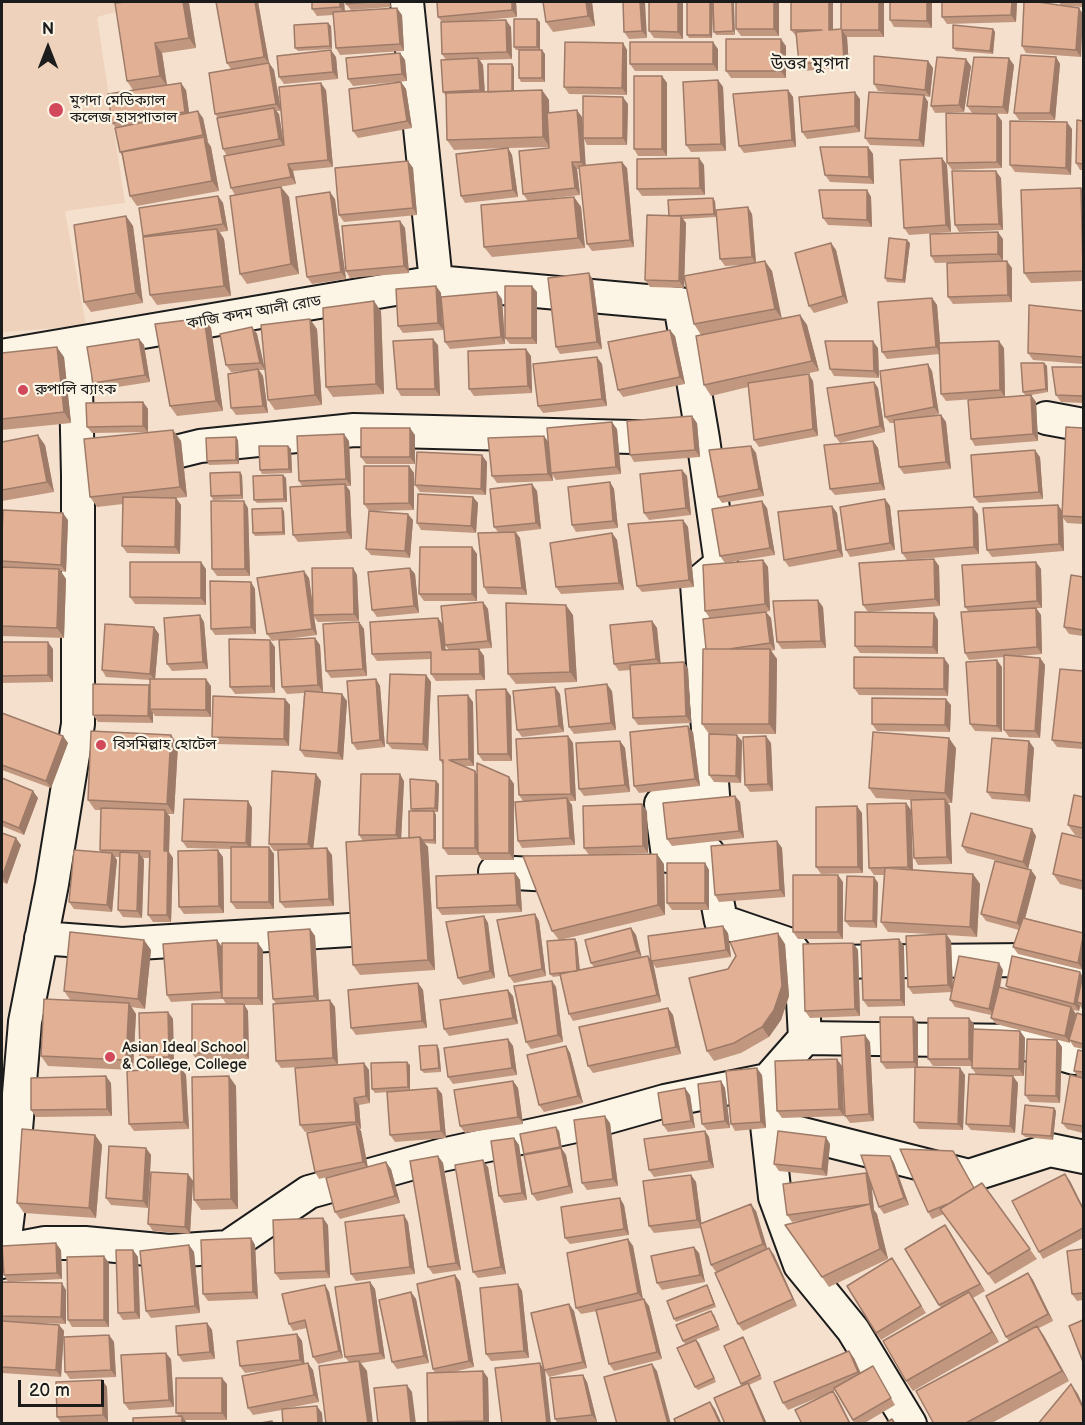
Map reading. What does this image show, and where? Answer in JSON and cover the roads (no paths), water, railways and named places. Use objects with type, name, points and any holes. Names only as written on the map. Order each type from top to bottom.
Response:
[{"type":"street","points":[[406,2],[436,282]]},
{"type":"street","name":"কাজি কদম আলী রোড","points":[[2,356],[436,282],[680,304],[703,439]]},
{"type":"street","points":[[75,344],[78,475],[78,724],[26,1022],[11,1189],[2,1257],[45,1244],[75,1243],[169,1251],[228,1247],[309,1192],[442,1155],[580,1125],[665,1101],[768,1080],[805,1038],[801,962],[788,944],[721,921],[708,853],[668,856],[661,804],[713,795],[697,584],[721,564],[703,439],[354,430],[200,446],[78,475]]},
{"type":"street","points":[[1046,418],[1083,425]]},
{"type":"street","points":[[495,872],[599,878]]},
{"type":"street","points":[[656,882],[714,885]]},
{"type":"street","points":[[41,938],[122,944],[350,930]]},
{"type":"street","points":[[801,962],[1027,960],[1083,976]]},
{"type":"street","points":[[805,1038],[1016,1041],[1074,1058]]},
{"type":"street","points":[[768,1080],[767,1125],[775,1197],[800,1265],[853,1330],[910,1424]]},
{"type":"street","points":[[767,1125],[969,1176],[1050,1150],[1083,1157]]},
{"type":"place","name":"মুগদা মেডিক্যাল কলেজ হাসপাতাল","points":[[56,110]]},
{"type":"place","name":"রুপালি ব্যাংক","points":[[23,390]]},
{"type":"place","name":"বিসমিল্লাহ হোটেল","points":[[101,745]]},
{"type":"place","name":"Asian Ideal School & College, College","points":[[110,1057]]},
{"type":"district","name":"উত্তর মুগদা","points":[[810,64]]}]
